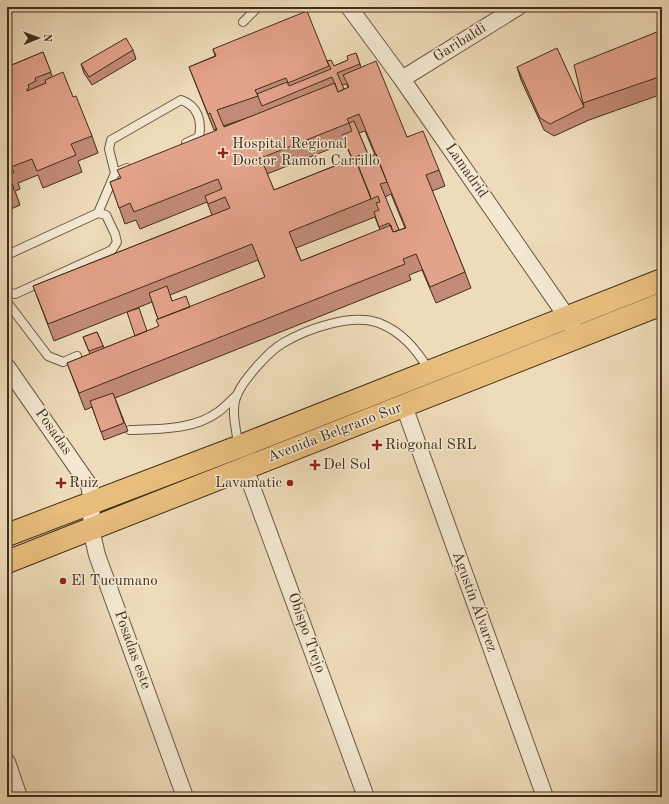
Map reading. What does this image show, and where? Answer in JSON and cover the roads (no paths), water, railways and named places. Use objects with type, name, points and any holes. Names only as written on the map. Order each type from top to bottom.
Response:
[{"type":"highway","name":"Avenida Belgrano Sur","points":[[7,534],[238,446],[662,280]]},
{"type":"highway","name":"Avenida Belgrano Sur","points":[[7,562],[662,304]]},
{"type":"street","name":"Lamadrid","points":[[349,7],[402,79],[567,317],[578,338]]},
{"type":"street","name":"Garibaldi","points":[[402,79],[518,7]]},
{"type":"street","name":"Posadas","points":[[7,366],[89,485],[92,501]]},
{"type":"street","name":"Agustín Álvarez","points":[[404,406],[545,797]]},
{"type":"street","name":"Obispo Trejo","points":[[246,468],[366,797]]},
{"type":"street","name":"Posadas este","points":[[92,501],[91,529],[98,555],[185,797]]},
{"type":"street","points":[[7,762],[19,797]]},
{"type":"lane","points":[[243,22],[258,7]]},
{"type":"lane","points":[[98,213],[115,173],[109,149],[111,140],[182,100],[191,103],[198,115],[201,126],[199,137],[178,146]]},
{"type":"lane","points":[[115,173],[136,164]]},
{"type":"lane","points":[[7,255],[98,213],[106,215],[117,242],[112,250],[15,294],[7,292]]},
{"type":"lane","points":[[7,302],[48,356],[63,362],[77,356]]},
{"type":"lane","points":[[130,430],[168,429],[192,424],[217,413],[237,395],[257,366],[282,344],[322,327],[352,320],[378,323],[398,333],[415,349],[429,370]]},
{"type":"lane","points":[[237,395],[233,410],[238,446]]},
{"type":"place","name":"Hospital Regional Doctor Ramón Carrillo","points":[[223,153]]},
{"type":"place","name":"Riogonal SRL","points":[[377,445]]},
{"type":"place","name":"Del Sol","points":[[315,465]]},
{"type":"place","name":"Ruiz","points":[[61,483]]},
{"type":"place","name":"Lavamatic","points":[[290,483]]},
{"type":"place","name":"El Tucumano","points":[[63,581]]}]
